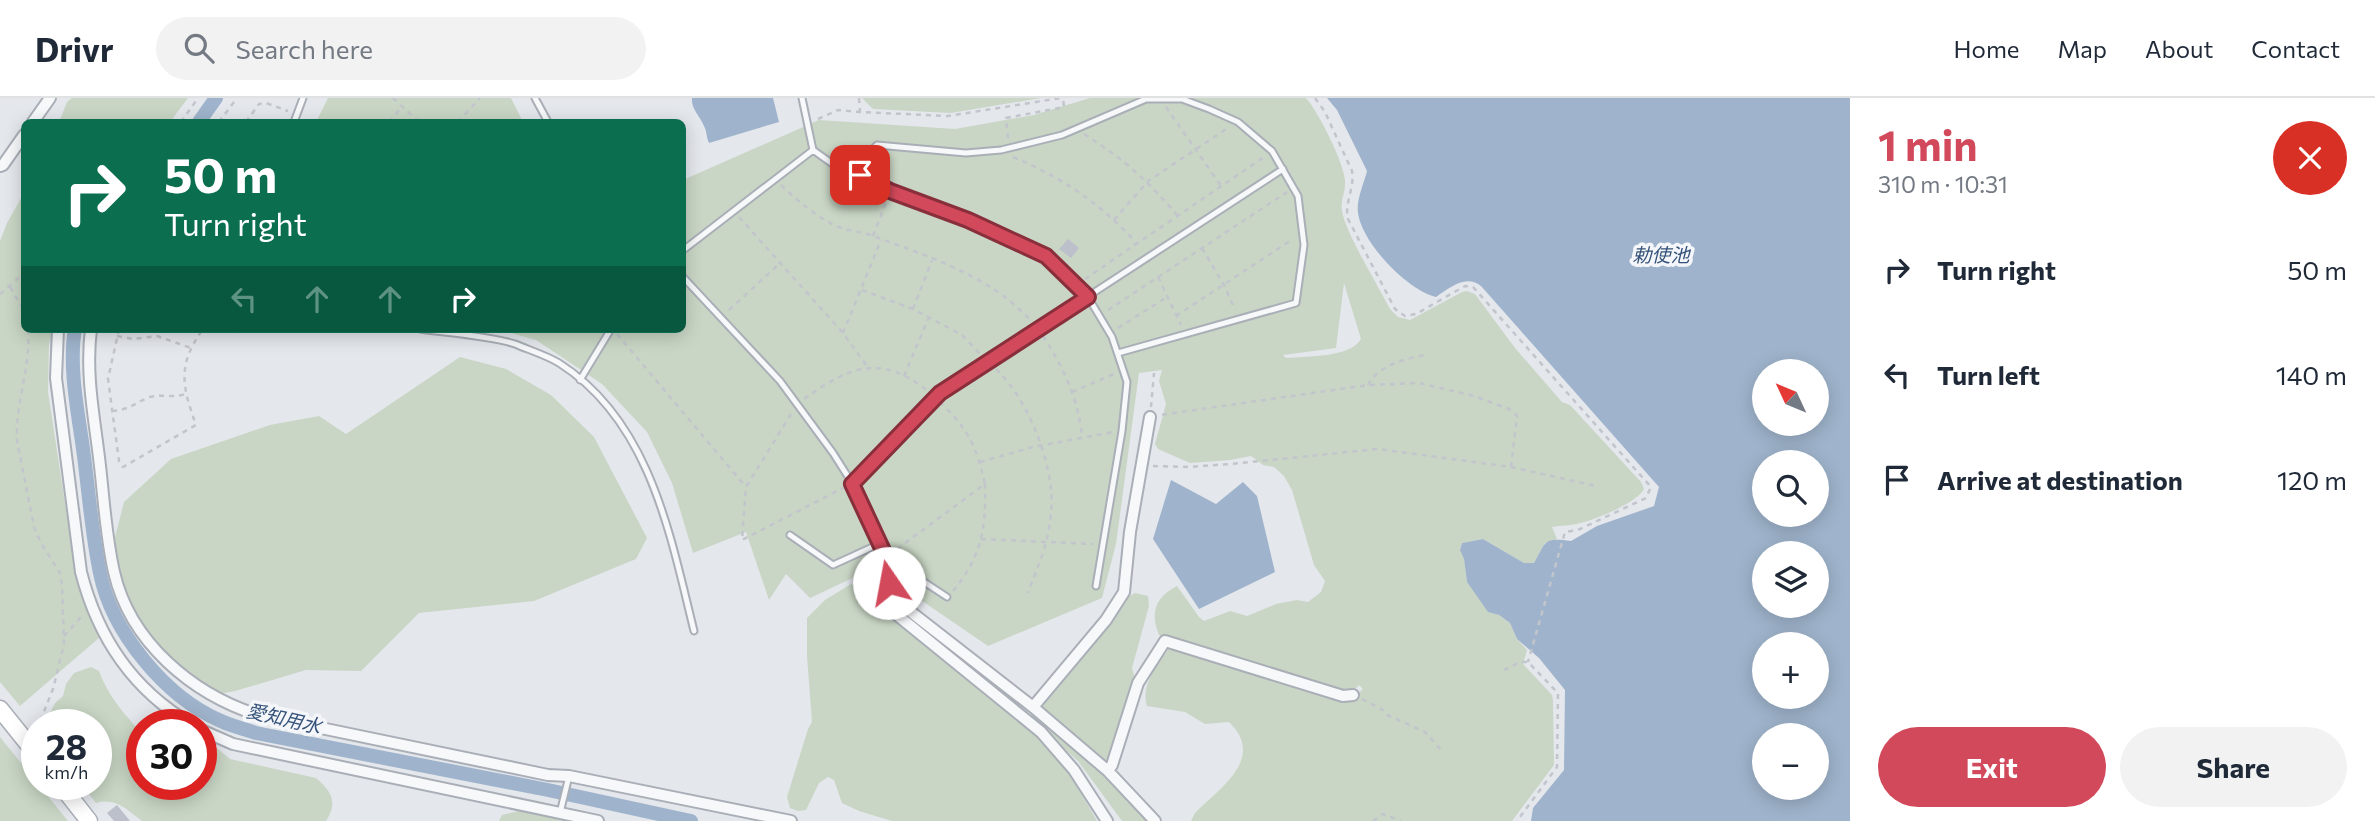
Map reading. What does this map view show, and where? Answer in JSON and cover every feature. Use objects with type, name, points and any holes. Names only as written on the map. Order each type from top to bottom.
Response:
[{"type":"street","points":[[35,119],[50,98]]},
{"type":"street","points":[[0,166],[21,139]]},
{"type":"street","points":[[58,333],[55,378],[81,572],[89,603],[106,639],[128,671],[156,700],[169,709]]},
{"type":"street","points":[[91,333],[88,371],[114,574],[133,619],[148,641],[160,655],[201,689],[234,708],[258,715],[548,775],[569,776],[791,821]]},
{"type":"street","points":[[1033,706],[1106,620],[1124,592],[1130,532],[1150,417]]},
{"type":"street","points":[[886,557],[891,573],[889,583],[893,598],[1033,706],[1108,771],[1155,821]]},
{"type":"street","points":[[886,557],[878,587],[886,606],[1041,732],[1074,770],[1107,821]]},
{"type":"street","points":[[1108,771],[1138,683],[1165,641],[1343,696],[1353,695]]},
{"type":"street","points":[[0,709],[21,735]]},
{"type":"street","points":[[217,737],[233,744],[561,810],[598,821]]},
{"type":"street","points":[[73,800],[89,821]]},
{"type":"lane","points":[[295,119],[303,98]]},
{"type":"lane","points":[[535,98],[546,119]]},
{"type":"lane","points":[[802,98],[813,150],[834,164],[890,191],[1018,241],[1046,256],[1088,297],[1100,316],[1110,333],[1127,382],[1122,431],[1096,586]]},
{"type":"lane","points":[[860,175],[877,145],[966,153],[1009,149],[1062,135],[1146,99],[1182,99],[1238,122],[1272,151],[1298,196],[1304,245],[1296,303],[1118,354]]},
{"type":"lane","points":[[686,248],[813,150]]},
{"type":"lane","points":[[852,484],[936,398],[1283,169]]},
{"type":"lane","points":[[686,279],[780,381],[797,404],[852,484],[886,557],[947,597]]},
{"type":"lane","points":[[446,333],[512,343],[557,362],[590,388],[620,422],[647,470],[663,512],[694,631]]},
{"type":"lane","points":[[580,380],[609,333]]},
{"type":"lane","points":[[790,535],[833,565],[879,544]]},
{"type":"lane","points":[[561,810],[569,776]]},
{"type":"path","points":[[183,119],[198,98]]},
{"type":"path","points":[[221,119],[237,98]]},
{"type":"path","points":[[393,98],[416,119]]},
{"type":"path","points":[[461,119],[480,98]]},
{"type":"path","points":[[859,98],[860,111]]},
{"type":"path","points":[[818,119],[838,110],[948,116],[1062,98],[1065,107],[1006,118],[1009,149]]},
{"type":"path","points":[[1315,98],[1325,112],[1352,172],[1348,219],[1395,309],[1405,316],[1416,314],[1465,286],[1473,287],[1651,487],[1646,498],[1578,530],[1565,532],[1528,662]]},
{"type":"path","points":[[1160,99],[1221,186]]},
{"type":"path","points":[[248,119],[259,104],[266,103],[297,114]]},
{"type":"path","points":[[392,119],[402,107]]},
{"type":"path","points":[[1114,220],[1147,181],[1238,122]]},
{"type":"path","points":[[1076,129],[1119,156],[1147,181],[1178,216]]},
{"type":"path","points":[[1001,150],[1068,183],[1114,220],[1135,245]]},
{"type":"path","points":[[1076,285],[1272,151]]},
{"type":"path","points":[[776,180],[807,208],[835,226],[873,236],[957,269],[992,287],[1025,315],[1054,353],[1080,414],[1082,437]]},
{"type":"path","points":[[1100,316],[1294,188]]},
{"type":"path","points":[[873,236],[890,191]]},
{"type":"path","points":[[735,212],[779,264],[844,333],[868,366]]},
{"type":"path","points":[[1176,316],[1303,232]]},
{"type":"path","points":[[844,333],[881,240]]},
{"type":"path","points":[[1202,248],[1238,319]]},
{"type":"path","points":[[913,309],[932,260]]},
{"type":"path","points":[[721,317],[779,264]]},
{"type":"path","points":[[0,294],[21,276]]},
{"type":"path","points":[[1158,277],[1185,334]]},
{"type":"path","points":[[10,287],[21,305]]},
{"type":"path","points":[[862,290],[913,309],[962,335],[1008,380],[1015,391],[1041,445],[1052,490],[1046,542],[1028,593]]},
{"type":"path","points":[[1110,333],[1167,297]]},
{"type":"path","points":[[904,376],[929,319]]},
{"type":"path","points":[[28,333],[28,359],[16,427],[17,441],[34,527],[60,573],[64,636],[53,689],[44,709]]},
{"type":"path","points":[[118,333],[108,379],[119,461],[123,467],[196,425],[185,394],[183,376],[191,348],[200,333]]},
{"type":"path","points":[[615,333],[746,487]]},
{"type":"path","points":[[117,336],[140,339],[157,336],[191,348]]},
{"type":"path","points":[[1368,385],[1381,370],[1425,355]]},
{"type":"path","points":[[852,484],[742,540],[746,487],[797,404],[833,378],[868,366],[898,372],[936,398],[955,416],[976,447],[985,484],[986,521],[978,552],[947,597]]},
{"type":"path","points":[[1072,392],[1124,370]]},
{"type":"path","points":[[1154,373],[1150,417],[1368,385],[1419,383],[1474,396],[1509,409],[1517,416],[1511,467]]},
{"type":"path","points":[[112,411],[127,410],[152,397],[176,397],[185,394]]},
{"type":"path","points":[[980,462],[1041,445],[1122,431]]},
{"type":"path","points":[[1143,465],[1188,467],[1378,449],[1511,467],[1596,486]]},
{"type":"path","points":[[886,557],[985,484]]},
{"type":"path","points":[[981,539],[1103,545]]},
{"type":"path","points":[[64,636],[82,616],[89,603]]},
{"type":"path","points":[[1504,670],[1520,662],[1528,662],[1558,693],[1558,767],[1517,821]]},
{"type":"path","points":[[1353,695],[1383,710],[1385,714],[1425,732],[1443,752]]},
{"type":"path","points":[[1373,821],[1383,814],[1401,821]]},
{"type":"green space","points":[[72,98],[188,98],[172,119],[60,119],[67,102]]},
{"type":"green space","points":[[328,98],[511,98],[522,119],[318,119]]},
{"type":"green space","points":[[862,98],[1041,98],[951,113],[873,109]]},
{"type":"green space","points":[[1090,98],[1306,98],[1330,138],[1340,161],[1345,180],[1342,209],[1345,222],[1390,309],[1398,317],[1410,320],[1462,292],[1475,294],[1515,348],[1562,402],[1570,405],[1641,482],[1644,489],[1640,494],[1615,510],[1577,524],[1552,527],[1557,539],[1545,543],[1534,563],[1524,563],[1483,539],[1462,543],[1460,549],[1467,582],[1488,611],[1510,623],[1517,639],[1527,650],[1523,664],[1552,695],[1554,765],[1512,821],[1191,821],[1195,813],[1236,771],[1243,748],[1239,735],[1229,722],[1205,724],[1185,712],[1147,706],[1148,682],[1171,646],[1353,699],[1363,689],[1359,685],[1353,691],[1342,693],[1159,635],[1155,620],[1156,606],[1164,595],[1177,586],[1204,621],[1230,611],[1247,616],[1276,604],[1297,600],[1308,602],[1321,592],[1325,581],[1314,565],[1292,490],[1284,476],[1274,467],[1263,465],[1251,456],[1190,463],[1158,449],[1155,444],[1166,404],[1159,381],[1162,370],[1139,373],[1116,544],[1102,598],[988,646],[874,568],[810,598],[786,574],[769,600],[746,532],[693,553],[672,483],[647,432],[602,384],[536,340],[512,333],[686,333],[686,179],[819,120],[955,129],[1034,115]],"holes":[[[1344,283],[1361,339],[1338,353],[1286,358],[1283,355],[1336,348]]]},
{"type":"green space","points":[[21,198],[21,333],[52,333],[49,344],[48,392],[76,575],[100,637],[20,706],[0,682],[0,241]]},
{"type":"green space","points":[[460,357],[506,369],[551,395],[594,437],[647,538],[636,559],[534,601],[419,613],[361,671],[306,670],[235,691],[203,697],[174,673],[123,596],[112,549],[124,502],[171,459],[270,425],[319,416],[346,434]]},
{"type":"green space","points":[[851,584],[858,585],[892,619],[1038,738],[1071,776],[1097,821],[892,821],[842,803],[834,780],[828,777],[819,783],[806,810],[790,808],[787,797],[812,722],[807,618],[825,600]]},
{"type":"green space","points":[[1135,593],[1148,596],[1149,606],[1132,668],[1135,679],[1111,758],[1107,762],[1101,762],[1043,709],[1044,698],[1120,610],[1128,597]]},
{"type":"green space","points":[[91,667],[99,671],[110,694],[126,715],[126,800],[217,800],[217,748],[230,759],[316,778],[332,798],[330,814],[326,821],[142,821],[115,803],[96,803],[94,800],[112,800],[112,709],[52,709],[63,696],[66,684],[74,673]]},
{"type":"green space","points":[[1033,711],[1087,757],[1152,821],[1122,821],[1078,761],[1031,719]]},
{"type":"green space","points":[[0,737],[21,763],[21,800],[51,800],[68,821],[0,821]]},
{"type":"green space","points":[[523,810],[575,821],[499,821],[502,815]]},
{"type":"water","points":[[692,98],[773,98],[779,122],[709,143]]},
{"type":"water","name":"勅使池","points":[[1327,98],[1850,98],[1850,821],[1531,821],[1533,808],[1564,770],[1565,690],[1539,658],[1517,639],[1510,623],[1499,615],[1488,612],[1467,582],[1460,550],[1462,543],[1483,539],[1524,563],[1534,563],[1543,546],[1550,541],[1571,541],[1597,526],[1654,506],[1659,487],[1481,286],[1469,281],[1463,282],[1436,297],[1412,285],[1388,264],[1368,238],[1358,213],[1367,171],[1337,110]]},
{"type":"water","points":[[1171,480],[1216,504],[1243,482],[1257,496],[1275,572],[1199,609],[1153,539]]},
{"type":"building","points":[[1068,239],[1079,248],[1071,258],[1059,249]]},
{"type":"building","points":[[117,805],[130,821],[114,821],[107,813]]},
{"type":"waterway","name":"愛知用水","points":[[201,119],[216,98]]},
{"type":"waterway","name":"愛知用水","points":[[74,333],[75,393],[95,544],[106,595],[116,618],[144,660],[180,696],[221,721],[256,733],[691,821]]},
{"type":"route","points":[[860,175],[890,191],[1018,241],[1046,256],[1088,297],[940,393],[852,484],[886,557],[891,573],[889,583]]}]
